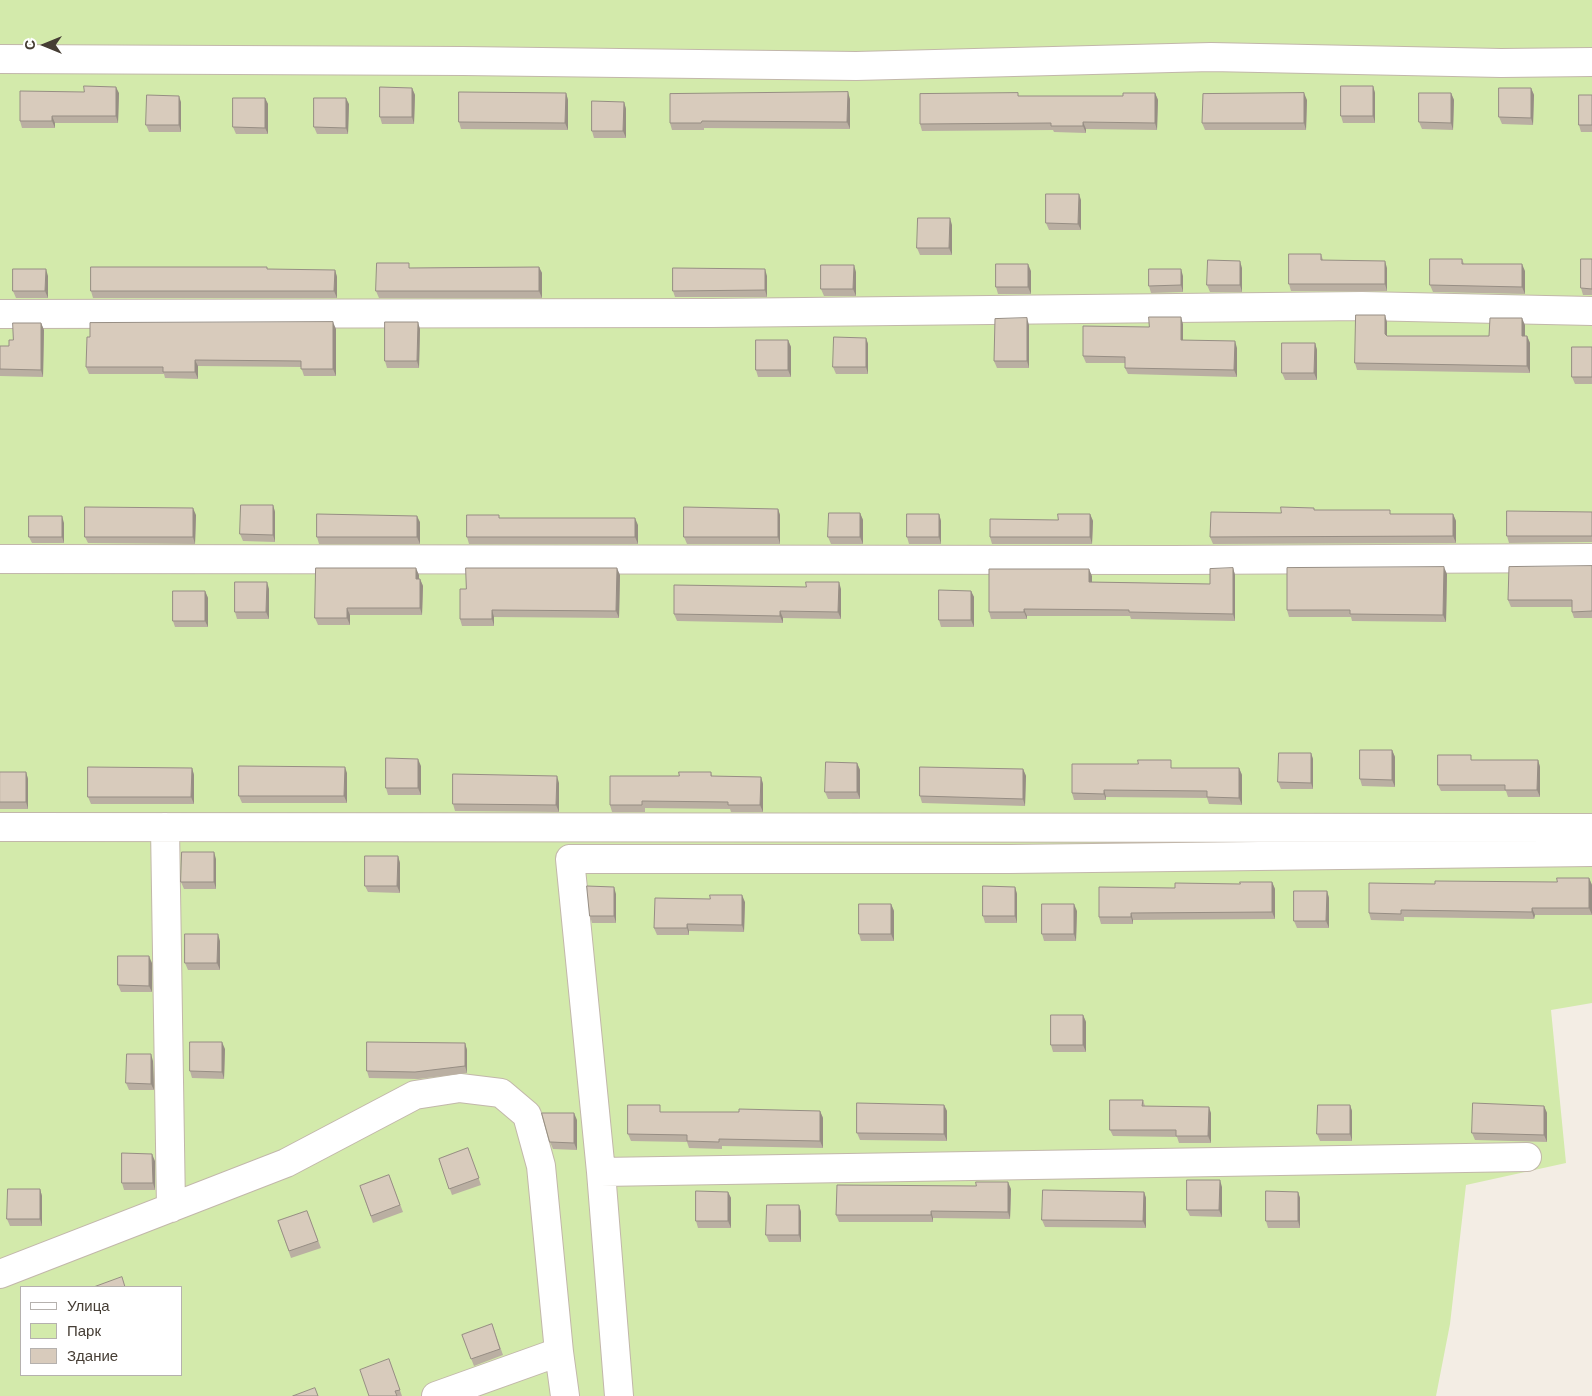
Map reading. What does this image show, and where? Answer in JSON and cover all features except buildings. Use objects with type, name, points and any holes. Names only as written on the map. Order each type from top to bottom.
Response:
[{"type":"lane","points":[[0,59],[463,60],[856,66],[1211,57],[1500,64],[1592,62]]},
{"type":"lane","points":[[0,314],[691,313],[1362,306],[1592,311]]},
{"type":"lane","points":[[0,559],[1182,560],[1592,558]]},
{"type":"lane","points":[[0,827],[1592,828]]},
{"type":"lane","points":[[165,827],[171,1208]]},
{"type":"lane","points":[[618,1396],[601,1172],[570,859],[1029,858],[1592,852]]},
{"type":"lane","points":[[0,1274],[286,1163],[415,1095],[460,1088],[501,1093],[527,1115],[541,1166],[559,1352],[566,1396]]},
{"type":"lane","points":[[601,1172],[1527,1157]]},
{"type":"lane","points":[[436,1396],[559,1352]]},
{"type":"green space","points":[[0,0],[1592,0],[1592,1003],[1551,1010],[1566,1163],[1466,1185],[1450,1324],[1436,1396],[0,1396]]}]
